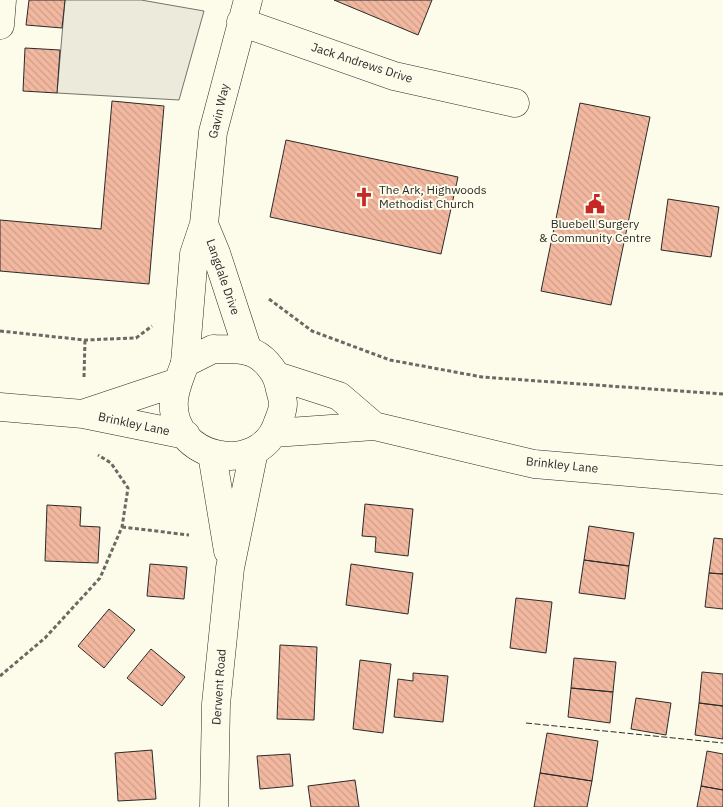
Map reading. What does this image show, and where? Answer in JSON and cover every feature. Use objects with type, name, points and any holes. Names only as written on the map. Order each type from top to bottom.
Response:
[{"type":"street","points":[[0,25],[2,0]]},
{"type":"street","name":"Jack Andrews Drive","points":[[244,11],[394,76],[516,103]]},
{"type":"street","name":"Gavin Way","points":[[204,224],[213,132],[244,11]]},
{"type":"street","name":"Langdale Drive","points":[[204,224],[216,253],[248,351]]},
{"type":"street","name":"Langdale Drive","points":[[182,373],[194,254],[204,224]]},
{"type":"street","name":"Brinkley Lane","points":[[83,414],[182,373],[213,349],[248,351],[265,361],[277,376],[284,405],[274,433],[265,444],[254,451],[233,457],[212,454],[198,447],[186,435],[177,419],[174,401],[182,373]]},
{"type":"street","name":"Brinkley Lane","points":[[277,376],[339,396],[374,426]]},
{"type":"street","name":"Brinkley Lane","points":[[0,408],[83,414],[186,435]]},
{"type":"street","name":"Brinkley Lane","points":[[274,433],[374,426],[534,464],[723,480]]},
{"type":"street","name":"Derwent Road","points":[[214,807],[216,704],[230,568],[254,451]]},
{"type":"street","name":"Derwent Road","points":[[212,454],[230,568]]},
{"type":"path","points":[[265,297],[312,331],[390,360],[482,377],[723,394]]},
{"type":"path","points":[[0,331],[85,340],[136,338],[155,324]]},
{"type":"path","points":[[83,414],[85,340]]},
{"type":"path","points":[[0,676],[45,638],[100,578],[122,527],[128,488],[111,462],[95,453]]},
{"type":"path","points":[[122,527],[226,539]]},
{"type":"shaded area","points":[[65,0],[141,0],[204,11],[179,100],[57,93]]},
{"type":"building","points":[[29,0],[65,0],[62,28],[26,25]]},
{"type":"building","points":[[334,0],[432,0],[418,35]]},
{"type":"building","points":[[25,48],[60,50],[57,93],[23,91]]},
{"type":"building","points":[[112,101],[164,106],[149,284],[0,271],[0,220],[101,229]]},
{"type":"building","name":"Bluebell Surgery & Community Centre","points":[[580,103],[650,117],[611,305],[541,291]]},
{"type":"building","name":"The Ark, Highwoods Methodist Church","points":[[286,140],[458,177],[441,254],[270,217]]},
{"type":"building","points":[[668,199],[719,207],[711,257],[661,250]]},
{"type":"building","points":[[365,504],[413,509],[408,556],[375,552],[376,537],[362,536]]},
{"type":"building","points":[[47,505],[81,507],[80,526],[100,527],[98,563],[45,561]]},
{"type":"building","points":[[589,526],[634,533],[629,566],[584,560]]},
{"type":"building","points":[[714,538],[723,539],[723,574],[709,573]]},
{"type":"building","points":[[584,560],[629,566],[625,599],[579,593]]},
{"type":"building","points":[[150,564],[187,567],[184,599],[147,596]]},
{"type":"building","points":[[351,564],[413,573],[408,614],[346,605]]},
{"type":"building","points":[[709,573],[723,574],[723,609],[705,607]]},
{"type":"building","points":[[516,598],[552,602],[546,653],[510,648]]},
{"type":"building","points":[[109,609],[135,630],[104,668],[78,646]]},
{"type":"building","points":[[280,645],[317,647],[314,720],[277,719]]},
{"type":"building","points":[[151,649],[185,677],[162,706],[127,678]]},
{"type":"building","points":[[574,658],[616,662],[613,692],[571,688]]},
{"type":"building","points":[[360,660],[391,664],[383,733],[353,729]]},
{"type":"building","points":[[702,672],[723,674],[723,706],[699,703]]},
{"type":"building","points":[[413,673],[448,676],[443,722],[394,717],[398,679],[413,681]]},
{"type":"building","points":[[571,688],[613,692],[610,723],[568,717]]},
{"type":"building","points":[[636,698],[671,703],[666,735],[631,729]]},
{"type":"building","points":[[699,703],[723,706],[723,739],[695,735]]},
{"type":"building","points":[[547,733],[598,741],[592,781],[540,773]]},
{"type":"building","points":[[152,750],[156,799],[118,801],[115,753]]},
{"type":"building","points":[[707,751],[723,754],[723,790],[701,786]]},
{"type":"building","points":[[290,754],[293,786],[260,789],[257,756]]},
{"type":"building","points":[[540,773],[592,781],[587,807],[534,807]]},
{"type":"building","points":[[355,780],[359,807],[311,807],[308,786]]},
{"type":"building","points":[[701,786],[723,790],[723,807],[697,807]]},
{"type":"fence","points":[[526,723],[723,743]]},
{"type":"place","name":"The Ark, Highwoods Methodist Church","points":[[364,197]]},
{"type":"place","name":"Bluebell Surgery & Community Centre","points":[[595,204]]}]
